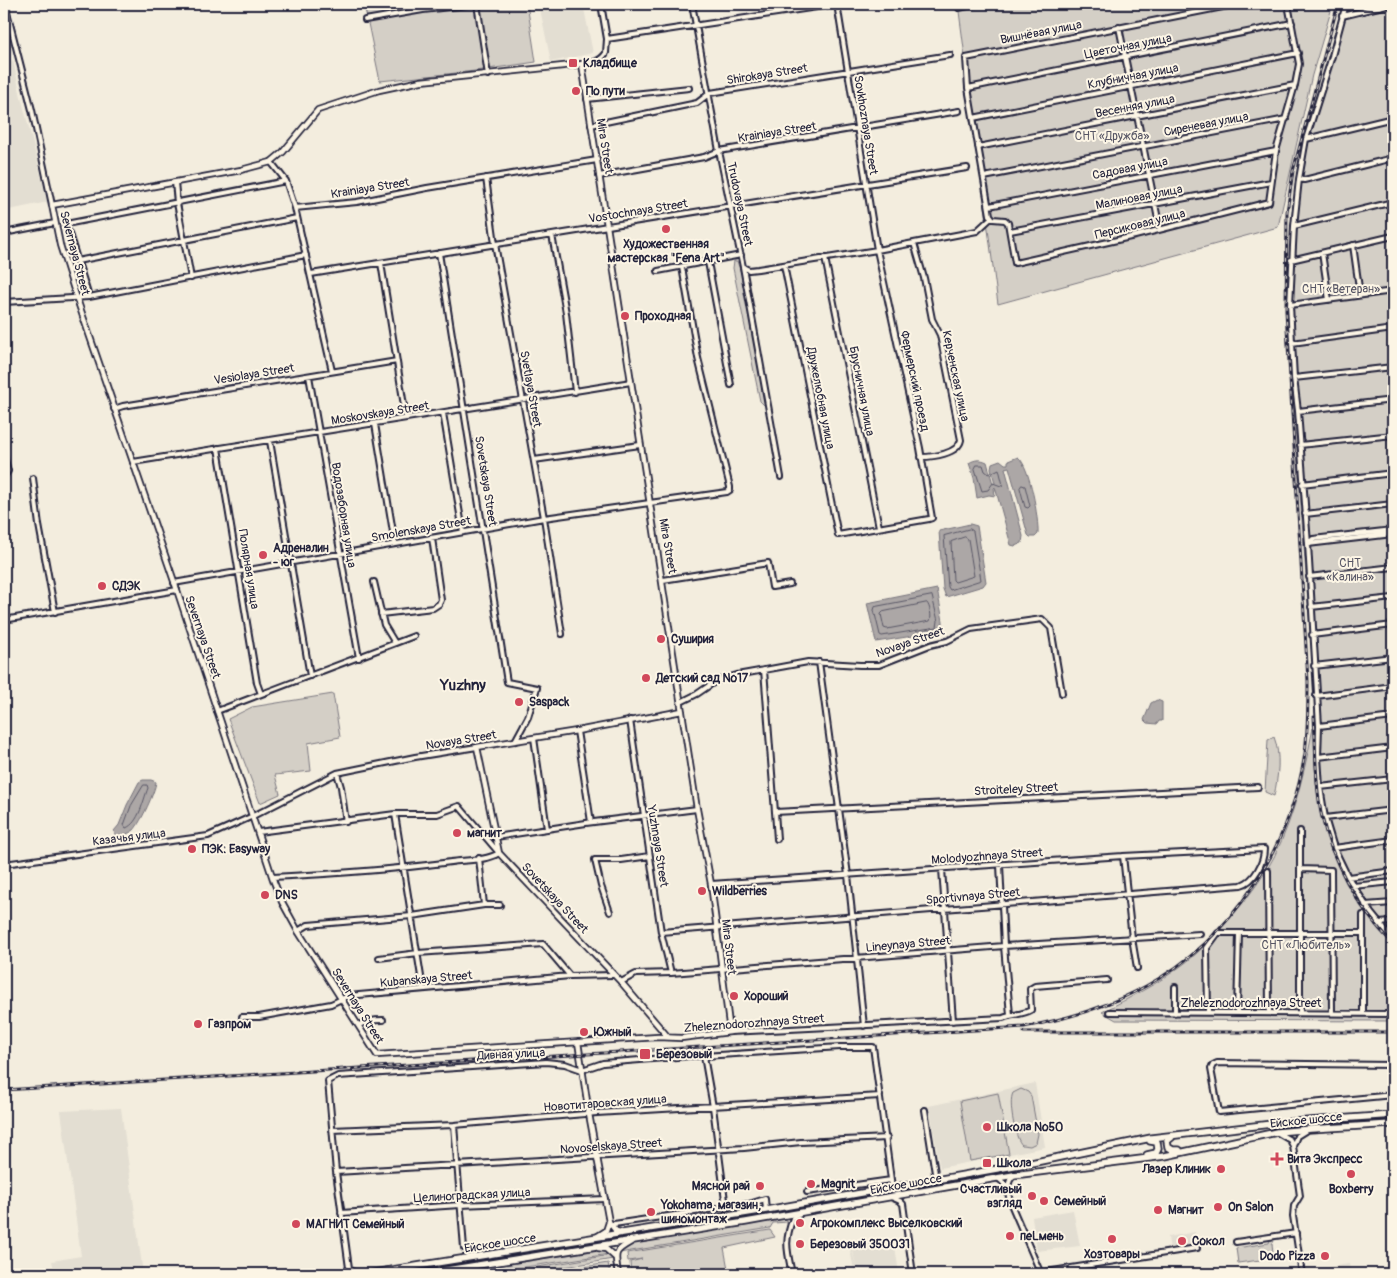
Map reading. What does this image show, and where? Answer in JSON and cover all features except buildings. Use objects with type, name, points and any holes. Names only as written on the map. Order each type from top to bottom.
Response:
[{"type":"main road","name":"Ейское шоссе","points":[[367,1274],[766,1210],[1031,1163],[1151,1138],[1298,1121],[1393,1115]]},
{"type":"main road","name":"Ейское шоссе","points":[[422,1274],[773,1218],[1014,1175],[1165,1156],[1277,1132],[1311,1128],[1393,1124]]},
{"type":"main road","points":[[1175,1136],[1167,1141],[1169,1149],[1196,1150]]},
{"type":"main road","points":[[1114,1146],[1152,1141],[1158,1144],[1156,1153],[1118,1162]]},
{"type":"street","points":[[5,4],[7,23],[20,57],[52,205],[270,162],[283,152],[312,116],[323,108],[379,90],[421,81],[594,62],[606,53],[607,39],[601,4]]},
{"type":"street","points":[[366,20],[423,10],[477,4],[488,75]]},
{"type":"street","name":"Trudovaya Street","points":[[692,4],[781,477]]},
{"type":"street","points":[[607,39],[837,4]]},
{"type":"street","name":"Sovkhoznaya Street","points":[[837,4],[876,250]]},
{"type":"street","points":[[958,6],[977,4]]},
{"type":"street","name":"Вишнёвая улица","points":[[968,88],[966,58],[1238,4]]},
{"type":"street","points":[[1271,182],[1276,151],[1296,85],[1299,64],[1288,4]]},
{"type":"street","points":[[1346,4],[1306,139],[1294,226],[1290,305],[1308,544],[1320,787],[1325,818],[1334,848],[1353,886],[1378,923],[1393,940]]},
{"type":"street","points":[[1342,16],[1391,4]]},
{"type":"street","name":"Цветочная улица","points":[[968,88],[1292,23]]},
{"type":"street","points":[[1119,27],[1160,229]]},
{"type":"street","name":"Клубничная улица","points":[[973,118],[1298,53]]},
{"type":"street","name":"Shirokaya Street","points":[[591,125],[696,103],[710,94],[950,55]]},
{"type":"street","name":"Mira Street","points":[[582,64],[640,445],[711,884],[730,1032]]},
{"type":"street","name":"Весенняя улица","points":[[978,146],[1296,85]]},
{"type":"street","points":[[587,99],[689,88]]},
{"type":"street","points":[[968,88],[991,218]]},
{"type":"street","name":"Krainiaya Street","points":[[599,176],[704,157],[719,151],[959,111]]},
{"type":"street","points":[[1306,139],[1393,118]]},
{"type":"street","name":"Сиреневая улица","points":[[984,177],[1286,119]]},
{"type":"street","name":"Садовая улица","points":[[989,206],[1276,151]]},
{"type":"street","points":[[1299,179],[1304,180],[1393,158]]},
{"type":"street","name":"Krainiaya Street","points":[[295,208],[357,202],[597,160]]},
{"type":"street","points":[[270,162],[286,181],[295,208],[332,371]]},
{"type":"street","name":"Vostochnaya Street","points":[[311,274],[968,168]]},
{"type":"street","name":"Svetlaya Street","points":[[486,178],[495,244],[544,518],[562,634]]},
{"type":"street","points":[[89,298],[66,224],[286,181]]},
{"type":"street","points":[[175,182],[191,278]]},
{"type":"street","name":"Персиковая улица","points":[[1010,231],[1015,263],[1269,202],[1271,182]]},
{"type":"street","name":"Малиновая улица","points":[[1010,231],[1271,182]]},
{"type":"street","points":[[1294,226],[1393,202]]},
{"type":"street","name":"Severnaya Street","points":[[52,205],[60,245],[76,299],[177,590],[272,877],[282,902],[298,931],[377,1055]]},
{"type":"street","points":[[77,261],[297,218]]},
{"type":"street","points":[[991,218],[1005,220],[1010,231]]},
{"type":"street","points":[[743,267],[749,270],[784,265],[977,231],[991,218]]},
{"type":"street","points":[[4,233],[55,223]]},
{"type":"street","points":[[552,235],[566,313],[575,392]]},
{"type":"street","points":[[1291,260],[1393,236]]},
{"type":"street","name":"Керченская улица","points":[[914,243],[924,278],[932,319],[940,335],[960,440],[958,446],[948,452],[935,456],[921,457]]},
{"type":"street","points":[[1353,246],[1360,295]]},
{"type":"street","name":"Фермерский проезд","points":[[876,250],[921,457],[932,518],[879,527]]},
{"type":"street","name":"Sovetskaya Street","points":[[439,253],[507,682],[537,688],[528,716],[516,741]]},
{"type":"street","points":[[1322,253],[1329,300]]},
{"type":"street","points":[[4,302],[89,298],[306,255]]},
{"type":"street","points":[[658,271],[741,258]]},
{"type":"street","name":"Брусничная улица","points":[[826,258],[879,527]]},
{"type":"street","points":[[708,262],[731,385]]},
{"type":"street","points":[[381,263],[406,418]]},
{"type":"street","name":"Дружелюбная улица","points":[[784,265],[838,535],[879,527]]},
{"type":"street","name":"Smolenskaya Street","points":[[174,583],[240,573],[483,528],[728,492],[730,490],[698,358],[682,267]]},
{"type":"street","points":[[1290,305],[1393,291]]},
{"type":"street","points":[[1292,343],[1393,329]]},
{"type":"street","name":"Vesiolaya Street","points":[[114,409],[122,406],[397,361]]},
{"type":"street","points":[[1294,378],[1393,367]]},
{"type":"street","name":"Водозаборная улица","points":[[309,376],[359,658]]},
{"type":"street","name":"Moskovskaya Street","points":[[133,462],[631,382]]},
{"type":"street","points":[[1298,411],[1393,400]]},
{"type":"street","points":[[443,413],[463,532]]},
{"type":"street","points":[[375,424],[395,544]]},
{"type":"street","points":[[1300,445],[1393,435]]},
{"type":"street","points":[[270,440],[310,676]]},
{"type":"street","points":[[534,460],[640,445]]},
{"type":"street","name":"Полярная улица","points":[[218,448],[257,682],[261,694]]},
{"type":"street","points":[[4,456],[8,471],[4,477]]},
{"type":"street","points":[[1302,484],[1393,474]]},
{"type":"street","points":[[33,478],[55,612]]},
{"type":"street","points":[[1305,514],[1393,504]]},
{"type":"street","points":[[1308,544],[1393,532]]},
{"type":"street","points":[[381,614],[433,608],[440,604],[432,538]]},
{"type":"street","points":[[663,580],[768,563],[772,587],[790,584]]},
{"type":"street","points":[[1309,577],[1393,567]]},
{"type":"street","points":[[374,582],[384,625],[395,643]]},
{"type":"street","points":[[4,620],[177,590]]},
{"type":"street","points":[[1311,607],[1393,598]]},
{"type":"street","name":"Novaya Street","points":[[681,702],[716,681],[808,662],[879,665],[930,645],[947,641],[971,629],[1042,619],[1051,628],[1062,693]]},
{"type":"street","points":[[1312,635],[1393,625]]},
{"type":"street","points":[[217,711],[414,636]]},
{"type":"street","points":[[1314,666],[1393,657]]},
{"type":"street","points":[[819,662],[848,875],[864,1026]]},
{"type":"street","points":[[764,670],[777,839]]},
{"type":"street","points":[[1316,696],[1393,686]]},
{"type":"street","name":"Novaya Street","points":[[253,816],[337,773],[415,757],[577,731],[682,711]]},
{"type":"street","points":[[1318,726],[1393,717]]},
{"type":"street","name":"Yuzhnaya Street","points":[[630,720],[661,932],[671,973]]},
{"type":"street","points":[[577,731],[591,822]]},
{"type":"street","points":[[534,738],[547,829]]},
{"type":"street","points":[[478,747],[499,852]]},
{"type":"street","points":[[1318,757],[1393,748]]},
{"type":"street","points":[[337,773],[346,822]]},
{"type":"street","points":[[1320,787],[1393,778]]},
{"type":"street","name":"Stroiteley Street","points":[[775,812],[1258,787]]},
{"type":"street","points":[[258,832],[346,822],[395,814],[437,814],[459,806],[499,852]]},
{"type":"street","points":[[496,837],[591,822],[698,809]]},
{"type":"street","points":[[1325,818],[1393,810]]},
{"type":"street","points":[[395,814],[423,989]]},
{"type":"street","name":"Казачья улица","points":[[5,863],[204,837],[253,816]]},
{"type":"street","points":[[1300,831],[1300,1013]]},
{"type":"street","points":[[1334,848],[1393,840]]},
{"type":"street","points":[[4,843],[5,863]]},
{"type":"street","name":"Molodyozhnaya Street","points":[[711,884],[1124,856],[1264,849]]},
{"type":"street","name":"Sportivnaya Street","points":[[661,932],[1002,903],[1226,887],[1245,884],[1256,873],[1264,857],[1264,849]]},
{"type":"street","points":[[272,877],[403,868],[494,856],[499,852]]},
{"type":"street","name":"Sovetskaya Street","points":[[499,852],[621,982],[669,1037]]},
{"type":"street","points":[[610,912],[595,860],[621,860],[650,856]]},
{"type":"street","points":[[1124,856],[1136,968]]},
{"type":"street","points":[[479,858],[484,905]]},
{"type":"street","points":[[1000,865],[1010,1015]]},
{"type":"street","points":[[942,869],[953,1021]]},
{"type":"street","points":[[1300,869],[1332,870],[1332,1013]]},
{"type":"street","points":[[1268,871],[1270,933],[1269,1013]]},
{"type":"street","points":[[1348,877],[1393,871]]},
{"type":"street","points":[[1353,886],[1393,882]]},
{"type":"street","points":[[1365,905],[1393,903]]},
{"type":"street","points":[[298,931],[308,925],[412,916],[484,905],[500,905]]},
{"type":"street","points":[[1363,915],[1363,1014]]},
{"type":"street","points":[[1378,923],[1393,922]]},
{"type":"street","points":[[1208,1012],[1206,948],[1218,933],[1363,933]]},
{"type":"street","points":[[1237,1012],[1239,933]]},
{"type":"street","name":"Lineynaya Street","points":[[621,982],[636,974],[671,973],[947,950],[1200,934]]},
{"type":"street","points":[[380,958],[418,953],[543,944],[570,976]]},
{"type":"street","name":"Kubanskaya Street","points":[[242,1017],[259,1017],[331,1004],[348,996],[570,976],[613,975]]},
{"type":"street","name":"Zheleznodorozhnaya Street","points":[[377,1055],[578,1042],[681,1038],[730,1032],[994,1019],[1026,1013],[1031,1010],[1030,989],[1035,986],[1106,980]]},
{"type":"street","points":[[1174,987],[1175,1012]]},
{"type":"street","name":"Zheleznodorozhnaya Street","points":[[1110,1012],[1393,1014]]},
{"type":"street","points":[[359,1026],[364,1022],[383,1020]]},
{"type":"street","points":[[578,1042],[597,1157],[605,1199],[612,1223],[616,1231],[636,1231]]},
{"type":"street","points":[[582,1070],[603,1063],[689,1056],[840,1047],[873,1047],[887,1138],[892,1188]]},
{"type":"street","points":[[704,1056],[713,1107],[726,1208]]},
{"type":"street","name":"Дивная улица","points":[[332,1130],[328,1080],[338,1076],[546,1062],[565,1064],[582,1070]]},
{"type":"street","points":[[1393,1065],[1217,1063],[1213,1064],[1211,1069],[1219,1112],[1393,1095]]},
{"type":"street","name":"Новотитаровская улица","points":[[332,1130],[454,1125],[589,1114],[880,1096]]},
{"type":"street","points":[[924,1110],[935,1173],[934,1178],[930,1181]]},
{"type":"street","points":[[454,1125],[464,1248]]},
{"type":"street","points":[[1293,1146],[1297,1136],[1311,1128]]},
{"type":"street","points":[[332,1130],[349,1268],[348,1274]]},
{"type":"street","points":[[1277,1132],[1291,1141],[1293,1146],[1300,1194],[1293,1210],[1302,1274]]},
{"type":"street","name":"Novoselskaya Street","points":[[336,1172],[887,1138]]},
{"type":"street","points":[[935,1173],[942,1178]]},
{"type":"street","points":[[1007,1189],[1014,1175]]},
{"type":"street","points":[[996,1178],[1004,1183],[1007,1189],[1010,1202],[1041,1274],[1197,1248]]},
{"type":"street","points":[[807,1192],[891,1180]]},
{"type":"street","points":[[913,1274],[903,1204],[914,1192]]},
{"type":"street","points":[[889,1197],[896,1198],[903,1204]]},
{"type":"street","name":"Целиноградская улица","points":[[341,1213],[460,1205],[605,1199]]},
{"type":"street","points":[[594,1238],[606,1231],[612,1223],[726,1208],[750,1204],[764,1199],[766,1210]]},
{"type":"street","points":[[792,1274],[786,1240],[795,1216],[801,1215],[802,1212]]},
{"type":"street","points":[[773,1218],[786,1217],[791,1224]]},
{"type":"street","points":[[1236,1242],[1296,1233]]},
{"type":"street","points":[[618,1274],[616,1258],[619,1248],[632,1241]]},
{"type":"street","points":[[582,1249],[602,1248],[610,1251],[616,1258]]},
{"type":"street","points":[[349,1268],[355,1274]]},
{"type":"shaded area","points":[[539,4],[583,4],[593,53],[551,62]]},
{"type":"shaded area","points":[[13,60],[48,202],[4,211],[4,62]]},
{"type":"shaded area","name":"Школа №50","points":[[1035,1083],[1045,1147],[940,1168],[929,1106]]},
{"type":"shaded area","points":[[121,1108],[143,1274],[55,1274],[52,1261],[81,1256],[61,1111]]},
{"type":"shaded area","points":[[1073,1210],[1080,1246],[1037,1251],[1032,1217]]},
{"type":"shaded area","name":"Сокол","points":[[1195,1232],[1197,1245],[1170,1250],[1168,1237]]},
{"type":"shaded area","points":[[894,1239],[899,1274],[855,1274],[850,1250],[852,1249],[856,1269],[852,1245]]},
{"type":"shaded area","points":[[1349,1264],[1351,1274],[1304,1274],[1303,1271]]},
{"type":"green space","points":[[364,4],[527,4],[536,62],[475,71],[380,81]]},
{"type":"green space","name":"СНТ «Дружба»","points":[[958,4],[1333,4],[1312,75],[1278,227],[998,304]]},
{"type":"green space","points":[[1343,4],[1393,4],[1393,1021],[1116,1020],[1102,1012],[1172,973],[1187,961],[1227,922],[1252,891],[1269,866],[1282,840],[1295,805],[1305,768],[1316,712],[1291,369],[1288,284],[1300,156]]},
{"type":"green space","points":[[734,261],[737,261],[745,285],[766,407],[760,401],[733,268]]},
{"type":"green space","points":[[333,694],[340,737],[308,743],[311,771],[275,775],[280,794],[260,803],[228,719],[252,707]]},
{"type":"green space","points":[[1274,737],[1278,759],[1278,774],[1274,796],[1265,792],[1268,740]]},
{"type":"green space","points":[[1021,1089],[1028,1092],[1031,1096],[1038,1134],[1036,1143],[1030,1146],[1022,1145],[1019,1141],[1013,1120],[1011,1104],[1013,1093]]},
{"type":"green space","points":[[998,1093],[1009,1154],[970,1161],[960,1101]]},
{"type":"green space","points":[[784,1219],[788,1222],[773,1223],[770,1228],[619,1253],[621,1248],[631,1244]]},
{"type":"green space","points":[[770,1230],[775,1237],[724,1248],[729,1274],[631,1274],[630,1262],[642,1259],[628,1261],[627,1253]]},
{"type":"green space","points":[[1270,1239],[1274,1241],[1272,1244],[1274,1260],[1269,1261],[1268,1257],[1238,1263],[1236,1248],[1269,1243]]},
{"type":"green space","points":[[599,1250],[609,1254],[480,1274],[446,1274]]},
{"type":"green space","points":[[610,1255],[613,1259],[522,1274],[495,1274]]},
{"type":"green space","points":[[608,1263],[610,1274],[547,1274],[547,1273]]},
{"type":"water","points":[[1018,457],[1030,482],[1037,517],[1038,534],[1035,537],[1028,535],[1009,467],[1005,468],[1023,536],[1022,543],[1015,546],[1011,545],[995,487],[995,496],[989,495],[977,498],[974,478],[969,463],[978,460],[987,462],[993,484],[995,483],[991,468],[992,463],[1000,460],[1008,464],[1008,461]]},
{"type":"water","points":[[970,524],[977,526],[986,582],[983,586],[946,597],[943,589],[939,531]]},
{"type":"water","points":[[937,589],[943,631],[876,642],[867,603]]},
{"type":"water","points":[[1157,700],[1162,702],[1162,721],[1159,721],[1157,724],[1147,723],[1144,720],[1151,703]]},
{"type":"water","points":[[143,780],[156,782],[147,807],[134,830],[116,839],[114,831],[119,825],[139,782]]},
{"type":"railway","points":[[4,1090],[1024,1027],[1071,1016],[1102,1006],[1146,986],[1177,967],[1205,943],[1230,917],[1252,888],[1271,856],[1286,823],[1298,788],[1305,753],[1308,681],[1286,311],[1287,212],[1293,171],[1338,4]]},
{"type":"railway","points":[[1314,717],[1319,802],[1326,832],[1339,867],[1348,884],[1380,930],[1393,944]]},
{"type":"railway","points":[[1024,1032],[1393,1032]]},
{"type":"place","name":"Кладбище","points":[[573,63]]},
{"type":"place","name":"По пути","points":[[576,91]]},
{"type":"place","name":"Художественная мастерская \"Fena Art\"","points":[[666,229]]},
{"type":"place","name":"Проходная","points":[[625,316]]},
{"type":"place","name":"Адреналин - юг","points":[[263,555]]},
{"type":"place","name":"СДЭК","points":[[102,586]]},
{"type":"place","name":"Суширия","points":[[661,639]]},
{"type":"place","name":"Детский сад №17","points":[[646,678]]},
{"type":"place","name":"Saspack","points":[[519,702]]},
{"type":"place","name":"магнит","points":[[457,833]]},
{"type":"place","name":"ПЭК: Easyway","points":[[192,849]]},
{"type":"place","name":"Wildberries","points":[[702,891]]},
{"type":"place","name":"DNS","points":[[265,895]]},
{"type":"place","name":"Хороший","points":[[734,996]]},
{"type":"place","name":"Газпром","points":[[198,1024]]},
{"type":"place","name":"Южный","points":[[584,1032]]},
{"type":"place","name":"Березовый","points":[[645,1054]]},
{"type":"place","name":"Школа №50","points":[[987,1127]]},
{"type":"place","name":"Вита Экспресс","points":[[1277,1159]]},
{"type":"place","name":"Школа","points":[[987,1163]]},
{"type":"place","name":"Лазер Клиник","points":[[1221,1169]]},
{"type":"place","name":"Boxberry","points":[[1351,1174]]},
{"type":"place","name":"Magnit","points":[[811,1184]]},
{"type":"place","name":"Мясной рай","points":[[760,1186]]},
{"type":"place","name":"Счастливый взгляд","points":[[1032,1196]]},
{"type":"place","name":"Семейный","points":[[1044,1201]]},
{"type":"place","name":"On Salon","points":[[1218,1207]]},
{"type":"place","name":"Магнит","points":[[1158,1210]]},
{"type":"place","name":"Yokohama, магазин, шиномонтаж","points":[[651,1212]]},
{"type":"place","name":"Агрокомплекс Выселковский","points":[[800,1223]]},
{"type":"place","name":"МАГНИТ Семейный","points":[[296,1224]]},
{"type":"place","name":"пеLмень","points":[[1010,1236]]},
{"type":"place","name":"Хозтовары","points":[[1112,1239]]},
{"type":"place","name":"Сокол","points":[[1182,1241]]},
{"type":"place","name":"Березовый 350031","points":[[800,1244]]},
{"type":"place","name":"Dodo Pizza","points":[[1325,1256]]},
{"type":"district","name":"Yuzhny","points":[[463,685]]},
{"type":"park label","name":"СНТ «Ветеран»","points":[[1341,289]]},
{"type":"park label","name":"СНТ «Калина»","points":[[1350,570]]},
{"type":"park label","name":"СНТ «Любитель»","points":[[1306,945]]}]
